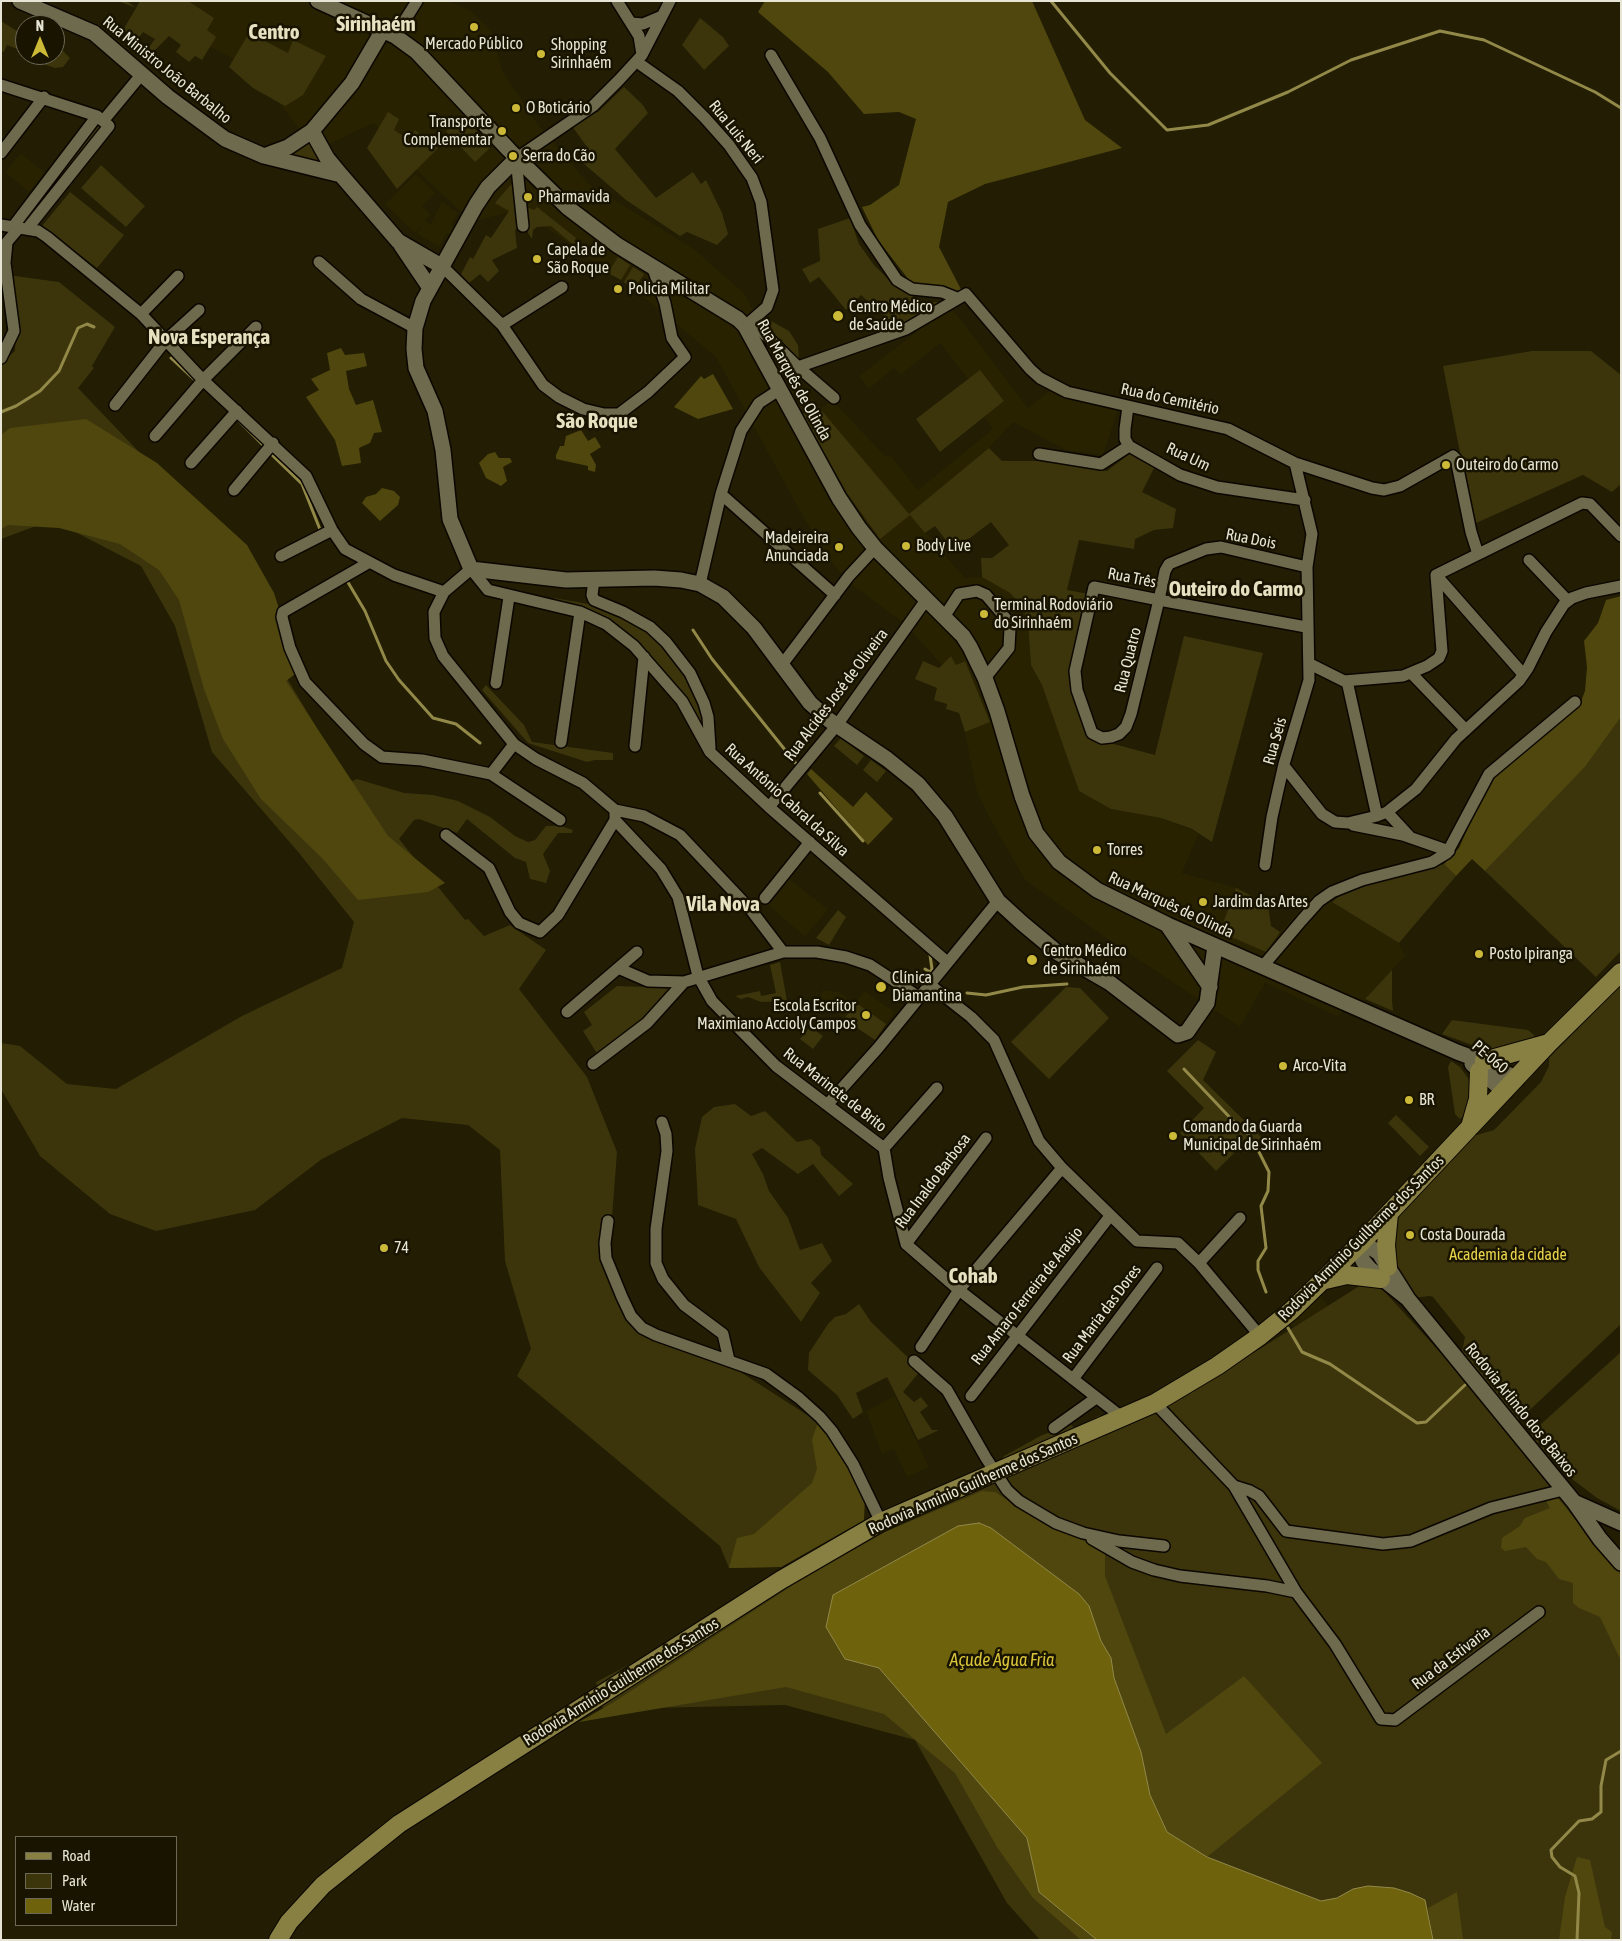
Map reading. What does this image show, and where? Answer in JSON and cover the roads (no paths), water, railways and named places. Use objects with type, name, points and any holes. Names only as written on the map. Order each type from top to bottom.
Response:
[{"type":"main road","name":"Rua Ministro João Barbalho","points":[[20,1],[94,33],[193,118],[225,139],[264,156],[341,175]]},
{"type":"main road","name":"Rua Marquês de Olinda","points":[[318,1],[389,33],[430,64],[518,159],[557,198],[600,234],[738,319],[748,323],[779,390],[839,498],[875,548],[944,617],[970,647],[985,678],[1022,796],[1036,833],[1046,847],[1070,872],[1097,890],[1168,925],[1457,1052]]},
{"type":"main road","points":[[264,156],[288,147],[312,131],[342,96],[389,33]]},
{"type":"main road","points":[[312,131],[327,158],[398,241],[430,288]]},
{"type":"main road","points":[[518,159],[488,187],[476,205],[420,307],[415,328],[414,349],[416,368],[436,411],[443,450],[450,519],[470,569],[566,580],[654,578],[700,584],[723,597],[738,609],[754,628],[810,704],[887,759],[918,784],[945,816],[998,901],[1058,953],[1110,983],[1178,1035],[1187,1032],[1205,1009],[1215,946]]},
{"type":"main road","points":[[398,241],[443,267]]},
{"type":"main road","points":[[1168,925],[1210,987]]},
{"type":"main road","name":"Rodovia Armínio Guilherme dos Santos","points":[[278,1940],[289,1922],[323,1885],[399,1824],[781,1580],[881,1522],[997,1474],[1156,1404],[1217,1366],[1260,1336],[1290,1311],[1358,1246],[1470,1130],[1549,1043],[1621,972]]},
{"type":"main road","points":[[1470,1130],[1478,1098],[1481,1066],[1549,1043]]},
{"type":"main road","name":"PE-060","points":[[1457,1052],[1481,1066],[1517,1079]]},
{"type":"main road","name":"PE-060","points":[[1481,1066],[1505,1092]]},
{"type":"main road","points":[[1321,1281],[1347,1275],[1385,1273],[1389,1214]]},
{"type":"main road","name":"Rodovia Arlindo dos 8 Baixos","points":[[1358,1246],[1363,1261],[1385,1273],[1408,1299],[1574,1502],[1621,1523]]},
{"type":"main road","points":[[1574,1502],[1600,1539],[1621,1563]]},
{"type":"street","points":[[389,33],[417,1]]},
{"type":"street","points":[[617,1],[639,36],[639,59]]},
{"type":"street","points":[[523,226],[517,168],[518,159],[593,106],[639,59],[670,1]]},
{"type":"street","points":[[631,23],[643,24],[662,16]]},
{"type":"street","points":[[771,56],[820,138],[860,225],[897,280],[912,289],[942,292],[957,298]]},
{"type":"street","name":"Rua Luis Neri","points":[[639,59],[678,91],[705,118],[729,145],[752,178],[760,202],[773,290],[767,307],[748,323]]},
{"type":"street","points":[[14,228],[141,75]]},
{"type":"street","points":[[1,85],[44,97],[103,121]]},
{"type":"street","points":[[1,154],[44,97]]},
{"type":"street","points":[[1,358],[14,332],[5,263],[7,242],[14,228],[103,121]]},
{"type":"street","points":[[14,228],[38,231],[54,241],[141,314],[203,380],[272,443],[311,482],[332,530],[345,549],[368,563],[394,575],[444,592],[470,569]]},
{"type":"street","points":[[319,262],[361,299],[415,328]]},
{"type":"street","points":[[443,267],[502,325],[534,374],[551,392],[584,409],[604,414],[618,414],[648,392],[684,358],[684,354],[672,338],[667,308],[652,266]]},
{"type":"street","points":[[141,314],[178,276]]},
{"type":"street","points":[[502,325],[562,287]]},
{"type":"street","name":"Rua do Cemitério","points":[[957,298],[966,294],[1040,378],[1067,392],[1228,428],[1295,463],[1325,475],[1384,490],[1400,486],[1453,456],[1456,459],[1471,532],[1478,554]]},
{"type":"street","points":[[798,367],[906,329],[957,298]]},
{"type":"street","points":[[115,405],[166,340],[199,310]]},
{"type":"street","points":[[748,323],[834,398]]},
{"type":"street","points":[[155,436],[203,380],[256,327]]},
{"type":"street","points":[[700,584],[721,494],[742,431],[754,408],[770,394],[779,390]]},
{"type":"street","points":[[1039,454],[1101,464],[1129,446],[1125,439],[1128,407]]},
{"type":"street","points":[[191,463],[238,411]]},
{"type":"street","points":[[234,490],[272,443]]},
{"type":"street","name":"Rua Um","points":[[1129,446],[1180,475],[1203,484],[1305,500]]},
{"type":"street","points":[[1295,463],[1312,534],[1307,567]]},
{"type":"street","points":[[721,494],[835,595]]},
{"type":"street","points":[[1436,575],[1582,503],[1592,505],[1621,536]]},
{"type":"street","points":[[281,556],[332,530]]},
{"type":"street","points":[[781,666],[861,561],[875,548]]},
{"type":"street","name":"Rua Dois","points":[[1159,600],[1165,571],[1169,564],[1206,549],[1228,548],[1307,567]]},
{"type":"street","points":[[1529,560],[1568,601]]},
{"type":"street","points":[[368,563],[286,609],[282,614],[300,675],[364,744],[382,757],[422,760],[491,774],[560,820]]},
{"type":"street","name":"Rua Seis","points":[[1265,865],[1272,817],[1284,766],[1309,680],[1310,664],[1306,627],[1307,567]]},
{"type":"street","name":"Rua Antônio Cabral da Silva","points":[[470,569],[485,588],[510,597],[580,612],[606,624],[634,646],[682,702],[710,752],[769,808],[810,842],[937,974],[971,1017],[994,1040],[1039,1141],[1062,1168],[1137,1241],[1178,1243],[1199,1263],[1260,1336]]},
{"type":"street","points":[[1310,664],[1347,681],[1371,681],[1403,676],[1427,666],[1438,658],[1442,651],[1436,575]]},
{"type":"street","points":[[1436,575],[1523,674]]},
{"type":"street","points":[[594,580],[592,595],[594,600],[623,612],[650,627],[666,642],[690,673],[708,717],[710,752]]},
{"type":"street","points":[[1341,823],[1382,814],[1416,790],[1466,730],[1508,692],[1523,674],[1554,618],[1568,601],[1586,593],[1621,586]]},
{"type":"street","name":"Rua Três","points":[[1126,727],[1119,734],[1111,737],[1102,738],[1092,733],[1077,690],[1075,671],[1094,587],[1306,627]]},
{"type":"street","points":[[944,617],[959,594],[977,591],[986,595],[1008,621],[1010,628],[1009,648],[995,669],[985,678]]},
{"type":"street","name":"Rua Marinete de Brito","points":[[444,592],[437,603],[433,619],[438,649],[514,744],[536,759],[583,783],[615,815],[645,850],[671,884],[681,905],[698,976],[712,1000],[742,1034],[776,1066],[884,1148],[889,1178],[906,1244]]},
{"type":"street","points":[[496,683],[510,597]]},
{"type":"street","name":"Rua Alcides José de Oliveira","points":[[769,808],[837,725],[926,600]]},
{"type":"street","name":"Rua Quatro","points":[[1126,727],[1159,600]]},
{"type":"street","points":[[561,742],[580,612]]},
{"type":"street","points":[[634,746],[644,657]]},
{"type":"street","points":[[1411,673],[1466,730]]},
{"type":"street","points":[[1347,681],[1382,814],[1411,838]]},
{"type":"street","points":[[1264,966],[1307,913],[1332,892],[1362,880],[1432,862],[1449,851],[1489,774],[1575,702]]},
{"type":"street","points":[[491,774],[514,744]]},
{"type":"street","points":[[1284,766],[1322,814],[1335,822],[1411,838],[1449,851]]},
{"type":"street","points":[[446,835],[489,868],[510,912],[518,923],[540,932],[558,915],[615,815],[644,816],[680,835],[740,898],[783,952]]},
{"type":"street","points":[[765,898],[810,842]]},
{"type":"street","points":[[827,1105],[878,1048],[998,901]]},
{"type":"street","points":[[593,1064],[647,1023],[684,982],[698,976],[783,952],[812,951],[846,957],[870,965],[919,997]]},
{"type":"street","points":[[567,1012],[636,952]]},
{"type":"street","points":[[618,968],[648,981],[684,982]]},
{"type":"street","points":[[884,1148],[937,1088]]},
{"type":"street","points":[[662,1122],[666,1134],[667,1151],[656,1229],[656,1263],[663,1278],[684,1305],[723,1334],[729,1360]]},
{"type":"street","name":"Rua Inaldo Barbosa","points":[[906,1244],[986,1138]]},
{"type":"street","points":[[921,1347],[959,1290],[1062,1168]]},
{"type":"street","name":"Rua Amaro Ferreira de Araújo","points":[[971,1396],[1016,1335],[1110,1216]]},
{"type":"street","points":[[1199,1263],[1240,1218]]},
{"type":"street","points":[[608,1221],[605,1243],[606,1258],[619,1291],[642,1328],[656,1335],[766,1374],[820,1416],[853,1464],[881,1522]]},
{"type":"street","points":[[906,1244],[959,1290],[1124,1418]]},
{"type":"street","name":"Rua Maria das Dores","points":[[1074,1379],[1158,1268]]},
{"type":"street","points":[[914,1361],[947,1390],[986,1458],[1008,1490],[1019,1501],[1056,1523],[1083,1533],[1119,1541],[1164,1546]]},
{"type":"street","points":[[1054,1428],[1096,1398]]},
{"type":"street","points":[[1156,1404],[1234,1486],[1296,1592]]},
{"type":"street","points":[[1234,1486],[1259,1496],[1286,1531],[1383,1544],[1411,1541],[1491,1508],[1564,1490]]},
{"type":"street","points":[[1083,1533],[1132,1562],[1154,1570],[1180,1576],[1267,1586],[1296,1592]]},
{"type":"street","name":"Rua da Estivaria","points":[[1296,1592],[1335,1644],[1381,1719],[1395,1720],[1539,1612]]},
{"type":"water","name":"Açude Água Fria","points":[[979,1523],[991,1528],[1079,1594],[1089,1606],[1101,1641],[1111,1658],[1114,1678],[1141,1752],[1150,1795],[1167,1832],[1207,1857],[1321,1901],[1337,1898],[1353,1889],[1368,1886],[1394,1888],[1410,1893],[1425,1900],[1433,1940],[1097,1940],[1039,1892],[1027,1838],[879,1668],[845,1659],[826,1627],[833,1595],[958,1526]]},
{"type":"waterway","points":[[1051,1],[1110,73],[1167,130],[1208,125],[1288,92],[1351,60],[1440,31],[1484,40],[1595,92],[1621,108]]},
{"type":"waterway","points":[[1,412],[16,406],[40,391],[59,371],[78,328],[87,324],[94,327]]},
{"type":"waterway","points":[[171,358],[198,383]]},
{"type":"waterway","points":[[238,420],[265,447]]},
{"type":"waterway","points":[[269,452],[302,484],[321,532]]},
{"type":"waterway","points":[[346,579],[365,611],[386,661],[399,680],[433,718],[456,724],[480,743]]},
{"type":"waterway","points":[[693,630],[712,659],[798,766]]},
{"type":"waterway","points":[[820,793],[863,841]]},
{"type":"waterway","points":[[925,969],[930,972],[932,969],[930,955]]},
{"type":"waterway","points":[[967,993],[986,995],[1023,987],[1067,984]]},
{"type":"waterway","points":[[1184,1069],[1237,1125],[1245,1130],[1255,1144],[1269,1172],[1268,1191],[1261,1206],[1266,1248],[1258,1261],[1258,1270],[1266,1292]]},
{"type":"waterway","points":[[1288,1328],[1302,1352],[1330,1364],[1417,1423],[1426,1422],[1465,1385]]},
{"type":"waterway","points":[[1577,1940],[1579,1893],[1575,1876],[1560,1867],[1552,1857],[1551,1850],[1579,1821],[1592,1819],[1601,1812],[1601,1786],[1606,1760],[1621,1751]]},
{"type":"place","name":"Mercado Público","points":[[474,27]]},
{"type":"place","name":"Shopping Sirinhaém","points":[[541,54]]},
{"type":"place","name":"O Boticário","points":[[516,108]]},
{"type":"place","name":"Transporte Complementar","points":[[502,131]]},
{"type":"place","name":"Serra do Cão","points":[[513,156]]},
{"type":"place","name":"Pharmavida","points":[[528,197]]},
{"type":"place","name":"Capela de São Roque","points":[[537,259]]},
{"type":"place","name":"Policia Militar","points":[[618,289]]},
{"type":"place","name":"Centro Médico de Saúde","points":[[838,316]]},
{"type":"place","name":"Outeiro do Carmo","points":[[1446,465]]},
{"type":"place","name":"Body Live","points":[[906,546]]},
{"type":"place","name":"Madeireira Anunciada","points":[[839,547]]},
{"type":"place","name":"Terminal Rodoviário do Sirinhaém","points":[[984,614]]},
{"type":"place","name":"Torres","points":[[1097,850]]},
{"type":"place","name":"Jardim das Artes","points":[[1203,902]]},
{"type":"place","name":"Posto Ipiranga","points":[[1479,954]]},
{"type":"place","name":"Centro Médico de Sirinhaém","points":[[1032,960]]},
{"type":"place","name":"Clínica Diamantina","points":[[881,987]]},
{"type":"place","name":"Escola Escritor Maximiano Accioly Campos","points":[[866,1015]]},
{"type":"place","name":"Arco-Vita","points":[[1283,1066]]},
{"type":"place","name":"BR","points":[[1409,1100]]},
{"type":"place","name":"Comando da Guarda Municipal de Sirinhaém","points":[[1173,1136]]},
{"type":"place","name":"Costa Dourada","points":[[1410,1235]]},
{"type":"place","name":"74","points":[[384,1248]]},
{"type":"district","name":"Sirinhaém","points":[[376,24]]},
{"type":"district","name":"Centro","points":[[274,32]]},
{"type":"district","name":"Nova Esperança","points":[[209,337]]},
{"type":"district","name":"São Roque","points":[[597,421]]},
{"type":"district","name":"Outeiro do Carmo","points":[[1236,589]]},
{"type":"district","name":"Vila Nova","points":[[723,904]]},
{"type":"district","name":"Cohab","points":[[973,1276]]},
{"type":"park label","name":"Academia da cidade","points":[[1508,1255]]}]
